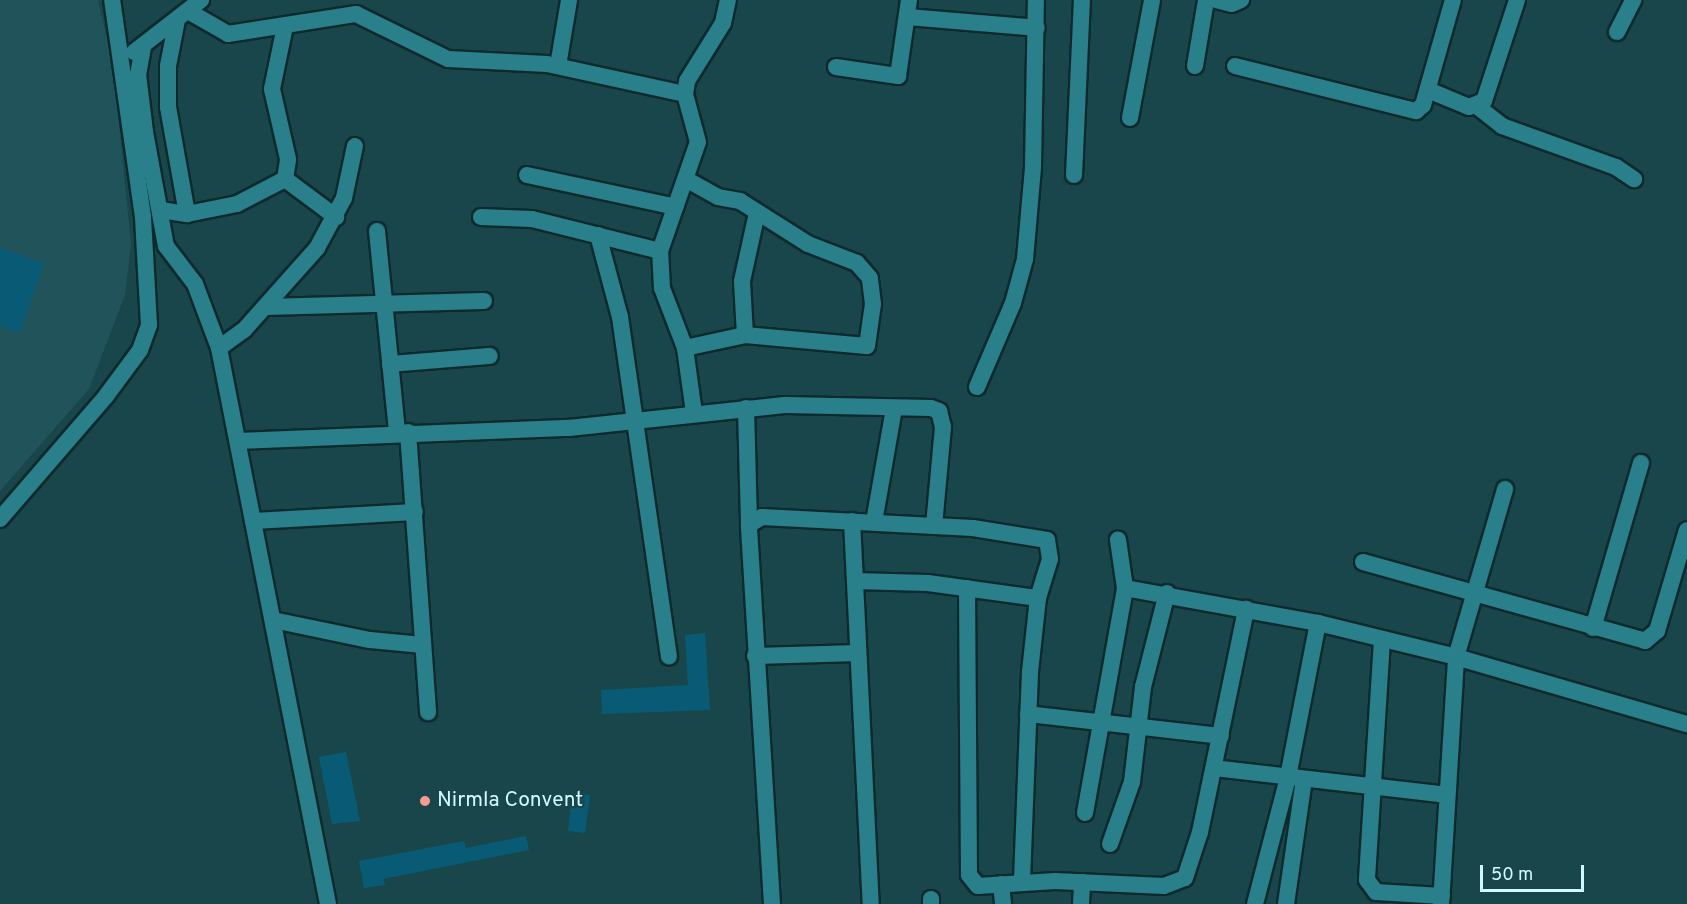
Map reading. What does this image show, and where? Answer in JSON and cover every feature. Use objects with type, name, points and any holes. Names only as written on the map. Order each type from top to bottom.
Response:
[{"type":"street","points":[[0,519],[106,396],[140,350],[149,325],[150,273],[123,58],[112,0]]},
{"type":"street","points":[[123,58],[142,47],[201,0]]},
{"type":"street","points":[[558,66],[569,0]]},
{"type":"street","points":[[694,413],[685,348],[662,288],[660,251],[686,179],[697,130],[685,94],[687,81],[723,23],[728,0]]},
{"type":"street","points":[[836,67],[898,76],[909,0]]},
{"type":"street","points":[[977,387],[1013,303],[1025,259],[1033,167],[1036,0]]},
{"type":"street","points":[[1074,175],[1082,0]]},
{"type":"street","points":[[1130,118],[1152,0]]},
{"type":"street","points":[[1195,66],[1206,0]]},
{"type":"street","points":[[1216,0],[1232,4],[1241,0]]},
{"type":"street","points":[[1235,66],[1410,111],[1421,109],[1453,0]]},
{"type":"street","points":[[1478,107],[1517,0]]},
{"type":"street","points":[[1617,32],[1633,0]]},
{"type":"street","points":[[182,15],[228,34],[356,14],[448,59],[558,66],[685,94]]},
{"type":"street","points":[[182,15],[168,66],[168,107],[187,214]]},
{"type":"street","points":[[907,17],[1036,28]]},
{"type":"street","points":[[285,26],[272,89],[288,159],[285,179]]},
{"type":"street","points":[[142,47],[138,74],[166,246],[195,284],[219,348],[328,904]]},
{"type":"street","points":[[1428,90],[1478,107],[1502,126],[1616,167],[1634,179]]},
{"type":"street","points":[[219,348],[265,307],[299,271],[336,217],[356,146]]},
{"type":"street","points":[[528,175],[675,207]]},
{"type":"street","points":[[161,210],[187,214],[237,204],[285,179]]},
{"type":"street","points":[[285,179],[336,217]]},
{"type":"street","points":[[685,348],[745,335],[867,346],[872,337],[873,290],[865,268],[791,236],[757,213],[686,179]]},
{"type":"street","points":[[745,335],[742,281],[757,213]]},
{"type":"street","points":[[481,217],[532,219],[660,251]]},
{"type":"street","points":[[377,231],[390,364],[415,512],[428,712]]},
{"type":"street","points":[[598,235],[620,317],[669,656]]},
{"type":"street","points":[[265,307],[385,306],[484,301]]},
{"type":"street","points":[[390,364],[490,356]]},
{"type":"street","points":[[239,441],[403,433],[519,431],[635,422],[746,408],[931,408],[943,417],[934,526]]},
{"type":"street","points":[[746,408],[755,656],[772,904]]},
{"type":"street","points":[[874,522],[894,409]]},
{"type":"street","points":[[1593,628],[1641,463]]},
{"type":"street","points":[[1382,640],[1370,888],[1441,900],[1456,657],[1472,593],[1505,489]]},
{"type":"street","points":[[253,521],[415,512]]},
{"type":"street","points":[[749,525],[762,517],[874,522],[934,526],[1047,540],[1050,559],[1038,598],[1028,714],[1022,883]]},
{"type":"street","points":[[852,521],[871,904]]},
{"type":"street","points":[[1362,562],[1639,641],[1652,639],[1687,530]]},
{"type":"street","points":[[1085,813],[1125,588],[1118,540]]},
{"type":"street","points":[[855,581],[967,588],[1038,598]]},
{"type":"street","points":[[967,588],[969,874],[978,886],[1082,882],[1164,886],[1185,878],[1214,768],[1246,609]]},
{"type":"street","points":[[1125,588],[1167,593],[1318,623],[1456,657],[1687,722]]},
{"type":"street","points":[[1110,844],[1132,782],[1137,724],[1167,593]]},
{"type":"street","points":[[273,620],[370,640],[423,645]]},
{"type":"street","points":[[1286,904],[1296,778],[1318,623]]},
{"type":"street","points":[[755,656],[858,653]]},
{"type":"street","points":[[1028,714],[1137,724],[1221,736]]},
{"type":"street","points":[[1214,768],[1374,789],[1446,795]]},
{"type":"street","points":[[1255,904],[1296,778]]},
{"type":"street","points":[[1081,904],[1082,882]]},
{"type":"street","points":[[1001,884],[1003,904]]},
{"type":"shaded area","points":[[0,0],[98,0],[113,65],[131,244],[125,295],[89,389],[0,491]]},
{"type":"building","points":[[0,248],[44,263],[20,333],[0,326]]},
{"type":"building","points":[[705,633],[710,710],[602,714],[601,690],[688,685],[685,635]]},
{"type":"building","points":[[346,752],[360,821],[332,824],[319,757]]},
{"type":"building","points":[[572,793],[590,795],[585,833],[568,831]]},
{"type":"building","points":[[526,836],[529,850],[383,879],[385,885],[364,888],[359,861],[464,841],[466,848]]},
{"type":"place","name":"Nirmla Convent","points":[[425,801]]}]
